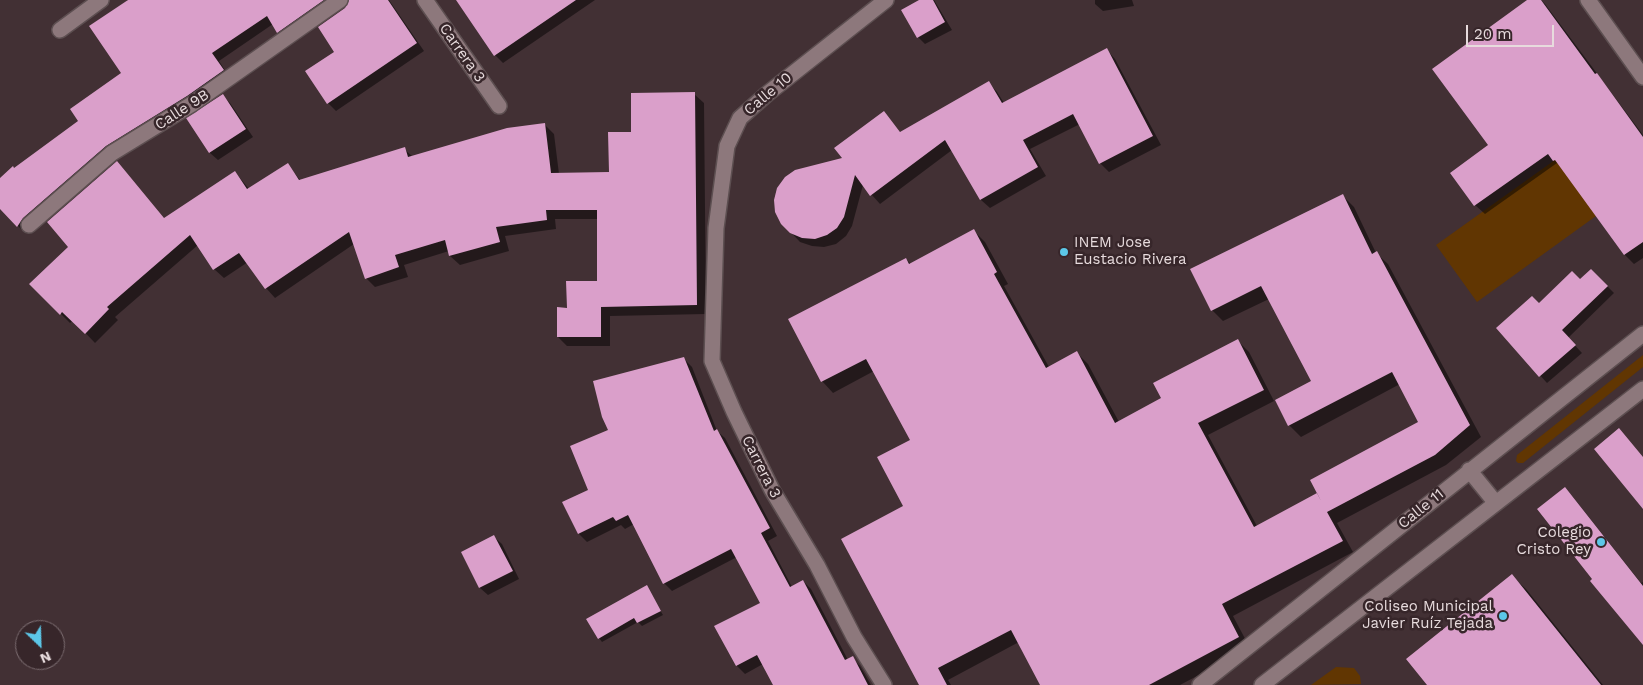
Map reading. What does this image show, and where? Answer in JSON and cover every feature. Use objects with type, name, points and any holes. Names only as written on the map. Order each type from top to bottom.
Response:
[{"type":"street","points":[[60,30],[101,0]]},
{"type":"street","name":"Calle 9B","points":[[29,225],[112,153],[192,104],[340,0]]},
{"type":"street","name":"Carrera 3","points":[[425,0],[499,106]]},
{"type":"street","name":"Calle 10","points":[[716,228],[726,146],[740,118],[767,94],[886,0]]},
{"type":"street","points":[[1588,0],[1643,77]]},
{"type":"street","name":"Carrera 3","points":[[716,228],[712,361],[734,412],[772,490],[818,565],[854,638],[884,685]]},
{"type":"street","name":"Calle 11","points":[[1200,685],[1643,334]]},
{"type":"street","points":[[1262,685],[1495,502],[1643,389]]},
{"type":"street","points":[[1470,470],[1495,502]]},
{"type":"shaded area","points":[[1587,137],[1596,216],[1477,302],[1436,245]]},
{"type":"shaded area","points":[[1643,355],[1643,367],[1523,463],[1516,461],[1517,455]]},
{"type":"shaded area","points":[[1336,667],[1354,668],[1360,676],[1361,684],[1311,685]]},
{"type":"building","points":[[128,0],[324,0],[277,33],[267,16],[212,53],[224,70],[187,96],[106,146],[23,218],[17,227],[0,209],[0,178],[13,166],[14,168],[78,121],[70,109],[121,73],[89,26]]},
{"type":"building","points":[[349,0],[388,0],[417,43],[327,104],[305,71],[334,52],[318,27],[345,8]]},
{"type":"building","points":[[456,0],[576,0],[494,56]]},
{"type":"building","points":[[919,0],[933,0],[945,22],[917,38],[901,10]]},
{"type":"building","points":[[1527,0],[1541,0],[1643,137],[1643,242],[1624,255],[1555,160],[1553,161],[1548,154],[1474,206],[1450,173],[1488,145],[1432,69]]},
{"type":"building","points":[[1107,48],[1153,136],[1099,164],[1073,114],[1023,140],[1038,167],[980,200],[945,140],[870,196],[855,175],[844,217],[837,228],[827,235],[815,239],[802,238],[790,233],[781,224],[775,212],[774,200],[777,188],[785,177],[795,170],[842,158],[834,148],[884,111],[900,132],[989,81],[1002,103]]},
{"type":"building","points":[[695,92],[697,305],[601,307],[601,337],[557,337],[557,307],[567,308],[566,281],[597,281],[597,210],[546,210],[547,220],[496,227],[500,242],[449,256],[445,240],[395,255],[399,267],[365,279],[349,232],[265,289],[239,253],[213,270],[190,235],[107,307],[109,309],[85,334],[62,312],[60,315],[29,284],[68,247],[47,222],[117,161],[164,218],[235,171],[247,189],[288,163],[299,180],[405,147],[408,157],[507,128],[545,123],[551,173],[609,172],[608,132],[631,132],[631,93]]},
{"type":"building","points":[[223,94],[246,129],[209,153],[186,118]]},
{"type":"building","points":[[1343,194],[1372,254],[1377,251],[1470,425],[1435,455],[1327,512],[1343,541],[1222,604],[1239,637],[1149,685],[1040,685],[1011,630],[938,668],[947,685],[919,685],[841,539],[903,506],[877,457],[910,440],[866,359],[821,382],[788,319],[906,258],[909,264],[974,229],[997,272],[994,274],[1046,368],[1077,351],[1115,423],[1161,398],[1153,383],[1238,339],[1264,390],[1198,423],[1254,527],[1317,493],[1310,480],[1418,422],[1392,372],[1288,426],[1275,400],[1311,381],[1261,286],[1211,311],[1190,269]]},
{"type":"building","points":[[1591,269],[1608,286],[1562,330],[1576,345],[1539,377],[1496,328],[1532,296],[1539,303],[1572,271],[1580,279]]},
{"type":"building","points":[[684,357],[714,431],[717,429],[770,528],[761,533],[790,587],[803,580],[845,660],[853,656],[868,685],[773,685],[757,655],[736,666],[714,626],[760,603],[731,549],[663,584],[628,515],[616,521],[613,517],[578,534],[562,502],[588,490],[570,446],[608,430],[602,417],[593,381]]},
{"type":"building","points":[[1619,428],[1643,457],[1643,509],[1594,449]]},
{"type":"building","points":[[1565,487],[1643,586],[1643,645],[1590,581],[1592,579],[1537,509]]},
{"type":"building","points":[[494,535],[513,571],[479,588],[461,552]]},
{"type":"building","name":"Coliseo Municipal Javier Ruíz Tejada","points":[[1512,574],[1601,685],[1427,685],[1406,659]]},
{"type":"building","points":[[647,585],[661,611],[637,623],[634,618],[598,639],[586,619]]},
{"type":"place","name":"INEM Jose Eustacio Rivera","points":[[1064,252]]},
{"type":"place","name":"Colegio Cristo Rey","points":[[1601,542]]},
{"type":"place","name":"Coliseo Municipal Javier Ruíz Tejada","points":[[1503,616]]}]
